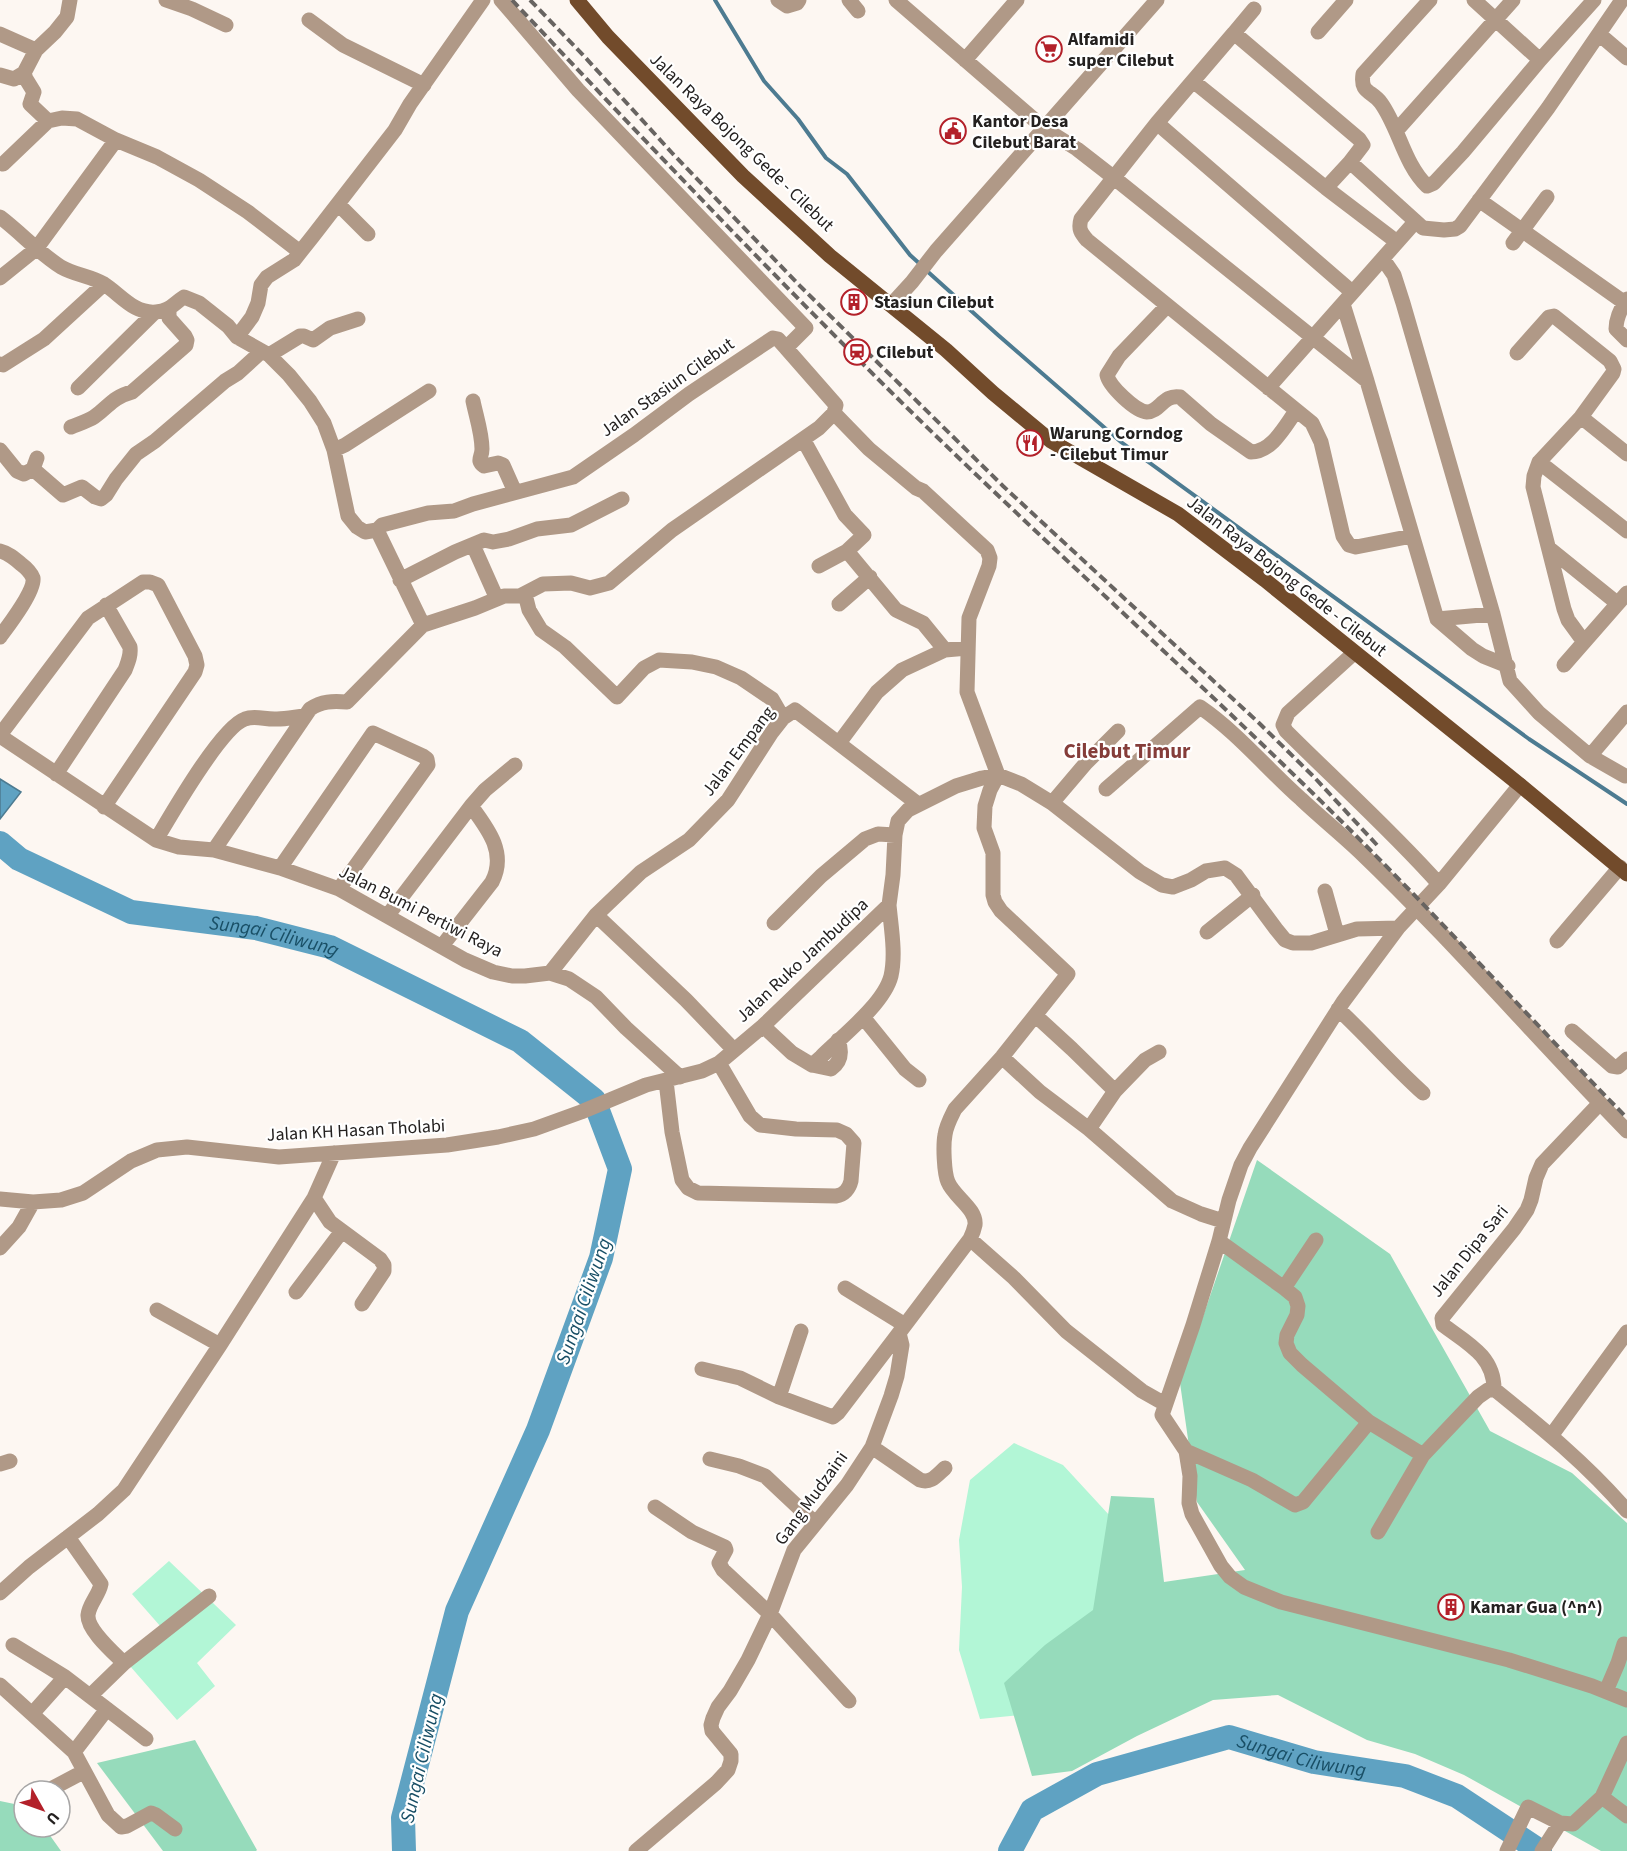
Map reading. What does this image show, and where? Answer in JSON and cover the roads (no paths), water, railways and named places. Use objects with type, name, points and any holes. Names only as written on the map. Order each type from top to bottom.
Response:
[{"type":"main road","name":"Jalan Raya Bojong Gede - Cilebut","points":[[577,0],[608,37],[743,176],[830,256],[946,350],[993,393],[1051,441],[1178,514],[1273,586],[1623,871]]},
{"type":"street","points":[[0,75],[14,79],[24,73],[36,50],[67,17],[70,0]]},
{"type":"street","points":[[166,0],[226,25]]},
{"type":"street","points":[[237,337],[258,303],[261,285],[267,277],[294,260],[338,204],[395,130],[483,0]]},
{"type":"street","points":[[213,850],[310,709],[321,702],[347,702],[423,625],[504,596],[520,596],[543,584],[571,584],[590,588],[609,583],[672,530],[819,428],[834,412],[836,405],[786,348],[806,328],[592,105],[501,0]]},
{"type":"street","points":[[778,0],[788,6],[799,0]]},
{"type":"street","points":[[896,0],[1045,129],[1077,149],[1113,177],[1367,381]]},
{"type":"street","points":[[891,305],[1157,0]]},
{"type":"street","points":[[1318,32],[1346,0]]},
{"type":"street","points":[[1430,0],[1363,74],[1362,83],[1363,87],[1380,101],[1422,181],[1427,186],[1434,183],[1463,152],[1594,0]]},
{"type":"street","points":[[1474,0],[1540,60]]},
{"type":"street","points":[[1397,130],[1513,0]]},
{"type":"street","points":[[1350,162],[1423,228],[1455,229],[1460,226],[1548,108],[1622,0]]},
{"type":"street","points":[[965,60],[1010,2]]},
{"type":"street","points":[[1254,9],[1113,177],[1081,219],[1080,233],[1312,423],[1322,442],[1343,536],[1349,545],[1356,547],[1412,536]]},
{"type":"street","points":[[309,20],[343,45],[424,85]]},
{"type":"street","points":[[1234,33],[1359,139],[1363,146],[1326,188]]},
{"type":"street","points":[[0,34],[36,50]]},
{"type":"street","points":[[1599,34],[1627,58]]},
{"type":"street","points":[[24,73],[34,92],[30,104],[48,121]]},
{"type":"street","points":[[1193,81],[1397,242]]},
{"type":"street","points":[[1,164],[48,121],[62,118],[77,119],[199,180],[248,212],[300,252]]},
{"type":"street","points":[[1157,123],[1348,298],[1367,381],[1437,619],[1472,649],[1508,666]]},
{"type":"street","points":[[0,278],[36,249],[116,140]]},
{"type":"street","points":[[1513,243],[1547,197]]},
{"type":"street","points":[[1479,200],[1626,301],[1616,321],[1616,329],[1624,338]]},
{"type":"street","points":[[338,204],[368,234]]},
{"type":"street","points":[[0,217],[36,249],[63,268],[104,284],[133,307],[142,311],[162,311],[187,340],[186,345],[132,392],[113,400],[94,417],[71,427]]},
{"type":"street","points":[[1268,388],[1415,222]]},
{"type":"street","points":[[1383,259],[1394,275],[1508,666],[1510,681],[1539,713],[1590,756],[1625,776]]},
{"type":"street","points":[[0,364],[3,365],[44,339],[104,284]]},
{"type":"street","points":[[78,388],[162,311],[184,297],[199,303],[228,326],[237,337],[265,354],[289,375],[318,412],[334,450],[348,516],[357,527],[365,532],[377,530],[388,522],[428,513],[454,511],[515,492],[503,465],[498,463],[484,466],[480,463],[482,450],[473,401]]},
{"type":"street","points":[[1167,306],[1119,357],[1107,375],[1113,387],[1132,404],[1145,412],[1156,408],[1166,399],[1174,396],[1180,397],[1211,424],[1251,452],[1261,451],[1269,446],[1296,411]]},
{"type":"street","points":[[1517,353],[1549,317],[1554,316],[1610,361],[1614,369],[1581,417],[1539,462],[1534,476],[1533,487],[1560,596],[1568,620],[1584,642]]},
{"type":"street","points":[[0,450],[18,471],[24,474],[35,463],[63,495],[82,487],[101,499],[136,454],[166,432],[225,381],[265,354],[300,336],[313,340],[330,328],[358,319]]},
{"type":"street","name":"Jalan Stasiun Cilebut","points":[[515,492],[573,477],[689,394],[773,338],[778,339],[786,348]]},
{"type":"street","points":[[334,450],[429,392]]},
{"type":"street","points":[[834,412],[869,449],[916,488],[923,491],[987,550],[990,558],[989,566],[969,618],[967,692],[998,775],[1021,784],[1052,803],[1140,872],[1162,885],[1173,887],[1206,871],[1225,868],[1236,874],[1284,940],[1293,944],[1302,944],[1357,929],[1398,928]]},
{"type":"street","points":[[1581,417],[1627,454]]},
{"type":"street","points":[[803,439],[845,515],[864,535],[847,552],[819,566]]},
{"type":"street","points":[[1539,462],[1627,531]]},
{"type":"street","points":[[400,580],[484,540],[493,542],[537,529],[571,525],[622,499]]},
{"type":"street","points":[[377,530],[423,625]]},
{"type":"street","points":[[473,545],[497,599]]},
{"type":"street","points":[[1550,549],[1622,598],[1564,665]]},
{"type":"street","points":[[0,551],[10,555],[22,565],[32,575],[33,581],[28,594],[0,637]]},
{"type":"street","points":[[847,552],[896,610],[923,623],[945,650]]},
{"type":"street","points":[[840,604],[870,577]]},
{"type":"street","points":[[0,735],[88,618],[143,582],[158,585],[195,656],[197,665],[195,672],[104,807]]},
{"type":"street","points":[[525,594],[529,610],[541,630],[565,647],[616,697],[644,668],[659,660],[692,662],[716,667],[741,678],[772,699],[783,718]]},
{"type":"street","points":[[56,774],[125,670],[131,654],[125,637],[106,605]]},
{"type":"street","points":[[1437,619],[1493,614]]},
{"type":"street","points":[[839,743],[877,692],[902,670],[945,650],[968,648]]},
{"type":"street","points":[[1354,652],[1288,713],[1283,725],[1286,731],[1396,838],[1439,884]]},
{"type":"street","points":[[1106,789],[1200,707],[1244,743],[1301,800],[1358,849],[1417,908],[1627,1131]]},
{"type":"street","name":"Jalan Empang","points":[[550,973],[596,915],[641,873],[689,840],[728,800],[752,760],[783,718],[795,710],[918,804]]},
{"type":"street","points":[[1590,756],[1627,712]]},
{"type":"street","points":[[156,840],[194,778],[227,732],[244,719],[304,716]]},
{"type":"street","points":[[1052,803],[1086,763],[1118,731]]},
{"type":"street","points":[[280,868],[373,733],[423,756],[427,759],[428,765],[339,889]]},
{"type":"street","name":"Jalan Bumi Pertiwi Raya","points":[[0,735],[156,840],[179,847],[213,850],[280,868],[339,889],[465,960],[493,972],[512,976],[550,973],[569,979],[596,997],[673,1079]]},
{"type":"street","points":[[388,915],[485,790],[515,765]]},
{"type":"street","points":[[702,1369],[740,1378],[779,1397],[833,1418],[970,1239],[975,1225],[974,1216],[948,1183],[945,1172],[945,1135],[955,1108],[1002,1057],[1068,974],[1000,911],[995,902],[993,854],[984,828],[985,806],[998,775]]},
{"type":"street","name":"Jalan Ruko Jambudipa","points":[[646,1085],[702,1071],[719,1063],[763,1026],[889,905],[895,835],[898,822],[908,810],[956,786],[998,775]]},
{"type":"street","points":[[1520,785],[1439,884],[1398,928],[1338,1009],[1250,1148],[1235,1181],[1193,1325],[1162,1415],[1186,1451],[1190,1476],[1189,1503],[1192,1514],[1221,1566],[1230,1577],[1244,1587],[1281,1602],[1509,1660],[1627,1700]]},
{"type":"street","points":[[442,946],[492,882],[497,872],[496,848],[484,824],[471,807]]},
{"type":"street","points":[[774,923],[829,868],[865,838],[878,834],[895,835]]},
{"type":"street","points":[[1557,940],[1623,871]]},
{"type":"street","points":[[1325,891],[1337,934]]},
{"type":"street","points":[[1207,932],[1253,895]]},
{"type":"street","points":[[763,1026],[792,1053],[812,1065],[863,1017],[878,1001],[891,977],[893,962],[889,905]]},
{"type":"street","points":[[596,915],[687,1000],[734,1050]]},
{"type":"street","points":[[1338,1009],[1360,1029],[1388,1061],[1423,1093]]},
{"type":"street","points":[[1036,1016],[1115,1091]]},
{"type":"street","points":[[863,1017],[905,1069],[919,1080]]},
{"type":"street","points":[[1572,1031],[1612,1066],[1618,1067],[1627,1059]]},
{"type":"street","points":[[1089,1129],[1115,1091],[1146,1060],[1159,1052]]},
{"type":"street","points":[[1002,1057],[1047,1098],[1089,1129],[1172,1201],[1224,1221]]},
{"type":"street","points":[[673,1079],[676,1151],[682,1180],[688,1188],[698,1193],[836,1196],[844,1193],[851,1181],[854,1143],[851,1138],[837,1130],[796,1130],[760,1125],[750,1116],[719,1063]]},
{"type":"street","name":"Jalan KH Hasan Tholabi","points":[[0,1199],[33,1202],[61,1200],[83,1193],[131,1161],[157,1150],[187,1147],[279,1157],[447,1145],[498,1137],[534,1129],[646,1085]]},
{"type":"street","name":"Jalan Dipa Sari","points":[[1494,1389],[1494,1381],[1487,1360],[1443,1325],[1442,1318],[1527,1210],[1542,1164],[1600,1103]]},
{"type":"street","points":[[0,1593],[29,1567],[98,1514],[124,1490],[314,1198],[333,1154]]},
{"type":"street","points":[[314,1198],[330,1222],[380,1259],[384,1265],[384,1271],[362,1304]]},
{"type":"street","points":[[0,1248],[19,1227],[33,1202]]},
{"type":"street","points":[[296,1292],[342,1231]]},
{"type":"street","points":[[970,1239],[1014,1278],[1066,1331],[1143,1391],[1165,1404]]},
{"type":"street","points":[[1219,1240],[1295,1297],[1298,1306],[1297,1315],[1287,1335],[1286,1343],[1290,1353],[1368,1422],[1423,1455]]},
{"type":"street","points":[[1284,1288],[1316,1240]]},
{"type":"street","points":[[845,1288],[902,1329]]},
{"type":"street","points":[[157,1310],[220,1345]]},
{"type":"street","name":"Gang Mudzaini","points":[[636,1851],[716,1784],[728,1770],[731,1754],[712,1731],[711,1725],[718,1707],[730,1691],[770,1614],[794,1550],[847,1485],[872,1447],[897,1376],[902,1329]]},
{"type":"street","points":[[779,1397],[801,1331]]},
{"type":"street","points":[[1551,1436],[1627,1332]]},
{"type":"street","points":[[1378,1532],[1423,1455],[1478,1397],[1494,1389],[1551,1436],[1612,1493],[1627,1511]]},
{"type":"street","points":[[1186,1451],[1252,1480],[1291,1503],[1299,1504],[1368,1422]]},
{"type":"street","points":[[872,1447],[926,1482],[945,1468]]},
{"type":"street","points":[[710,1459],[739,1466],[765,1476],[815,1523]]},
{"type":"street","points":[[655,1507],[692,1532],[725,1547],[726,1550],[720,1560],[721,1566],[770,1614],[849,1701]]},
{"type":"street","points":[[68,1537],[101,1584],[100,1592],[88,1613],[89,1623],[102,1641],[124,1663]]},
{"type":"street","points":[[90,1695],[124,1663],[209,1596]]},
{"type":"street","points":[[1606,1691],[1624,1644]]},
{"type":"street","points":[[13,1645],[65,1677],[146,1739]]},
{"type":"street","points":[[32,1714],[65,1677]]},
{"type":"street","points":[[0,1685],[74,1752],[108,1815],[121,1827],[151,1813],[175,1829]]},
{"type":"street","points":[[74,1752],[107,1709]]},
{"type":"street","points":[[1507,1851],[1528,1808],[1560,1823],[1573,1824],[1602,1797],[1627,1743]]},
{"type":"street","points":[[70,1779],[83,1772]]},
{"type":"street","points":[[1602,1797],[1627,1816]]},
{"type":"street","points":[[1542,1851],[1560,1823]]},
{"type":"water","points":[[0,779],[21,792],[0,819]]},
{"type":"waterway","points":[[715,0],[764,81],[798,119],[826,158],[847,174],[910,255],[921,265]]},
{"type":"waterway","points":[[927,271],[1121,442],[1529,739],[1627,804]]},
{"type":"waterway","name":"Sungai Ciliwung","points":[[0,843],[19,859],[131,912],[256,928],[330,947],[520,1041],[594,1100],[620,1169],[601,1258],[538,1430],[457,1611],[403,1818],[404,1851]]},
{"type":"waterway","name":"Sungai Ciliwung","points":[[1010,1851],[1032,1810],[1097,1774],[1229,1737],[1314,1762],[1405,1776],[1457,1796],[1540,1851]]},
{"type":"railway","points":[[512,0],[859,360],[1335,815],[1627,1118]]},
{"type":"railway","points":[[530,0],[800,286],[1003,486],[1259,723],[1314,777],[1377,845]]},
{"type":"place","name":"Alfamidi super Cilebut","points":[[1049,49]]},
{"type":"place","name":"Kantor Desa Cilebut Barat","points":[[953,131]]},
{"type":"place","name":"Stasiun Cilebut","points":[[854,302]]},
{"type":"place","name":"Cilebut","points":[[857,352]]},
{"type":"place","name":"Warung Corndog - Cilebut Timur","points":[[1030,443]]},
{"type":"place","name":"Kamar Gua (^n^)","points":[[1451,1607]]},
{"type":"district","name":"Cilebut Timur","points":[[1127,751]]}]
